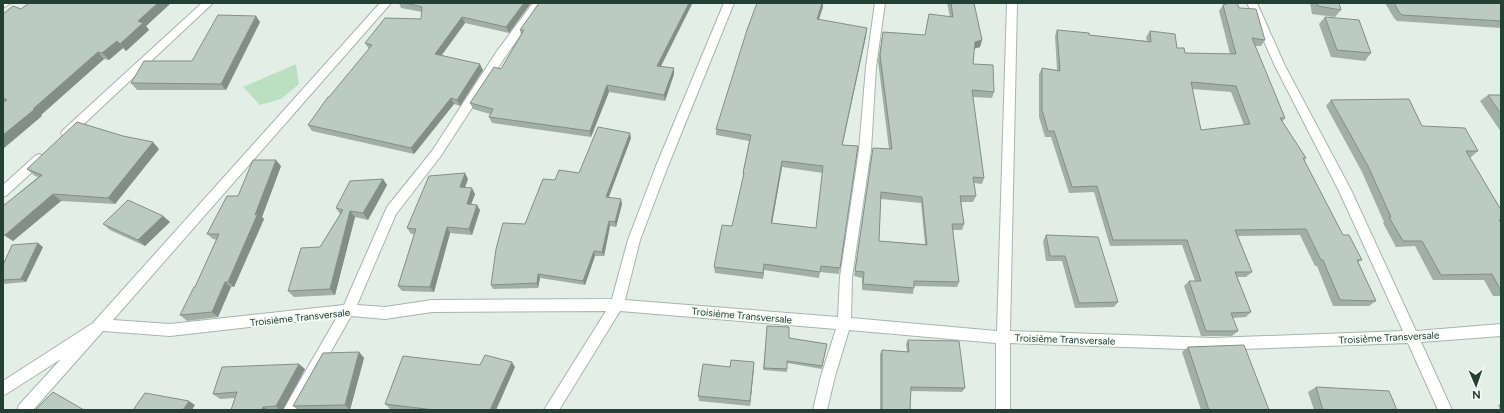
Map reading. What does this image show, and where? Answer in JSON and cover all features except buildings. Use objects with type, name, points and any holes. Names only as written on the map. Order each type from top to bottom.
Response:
[{"type":"street","points":[[3,6],[6,3]]},
{"type":"street","points":[[62,138],[208,3]]},
{"type":"street","points":[[24,410],[386,3]]},
{"type":"street","points":[[290,410],[348,310],[391,211],[436,154],[501,54],[538,3]]},
{"type":"street","points":[[551,410],[617,305],[634,240],[662,166],[729,3]]},
{"type":"street","points":[[820,410],[828,376],[844,324],[846,277],[865,150],[871,67],[880,3]]},
{"type":"street","points":[[1003,410],[1002,336],[1012,62],[1012,3]]},
{"type":"street","points":[[1252,3],[1280,66],[1345,190],[1445,410]]},
{"type":"street","points":[[3,192],[44,154]]},
{"type":"street","name":"Troisième Transversale","points":[[101,325],[170,330],[348,310],[385,313],[432,306],[617,305],[1002,336],[1213,344],[1413,337],[1501,330]]},
{"type":"street","points":[[3,389],[101,325]]},
{"type":"green space","points":[[296,64],[299,84],[281,99],[260,105],[243,87]]}]
